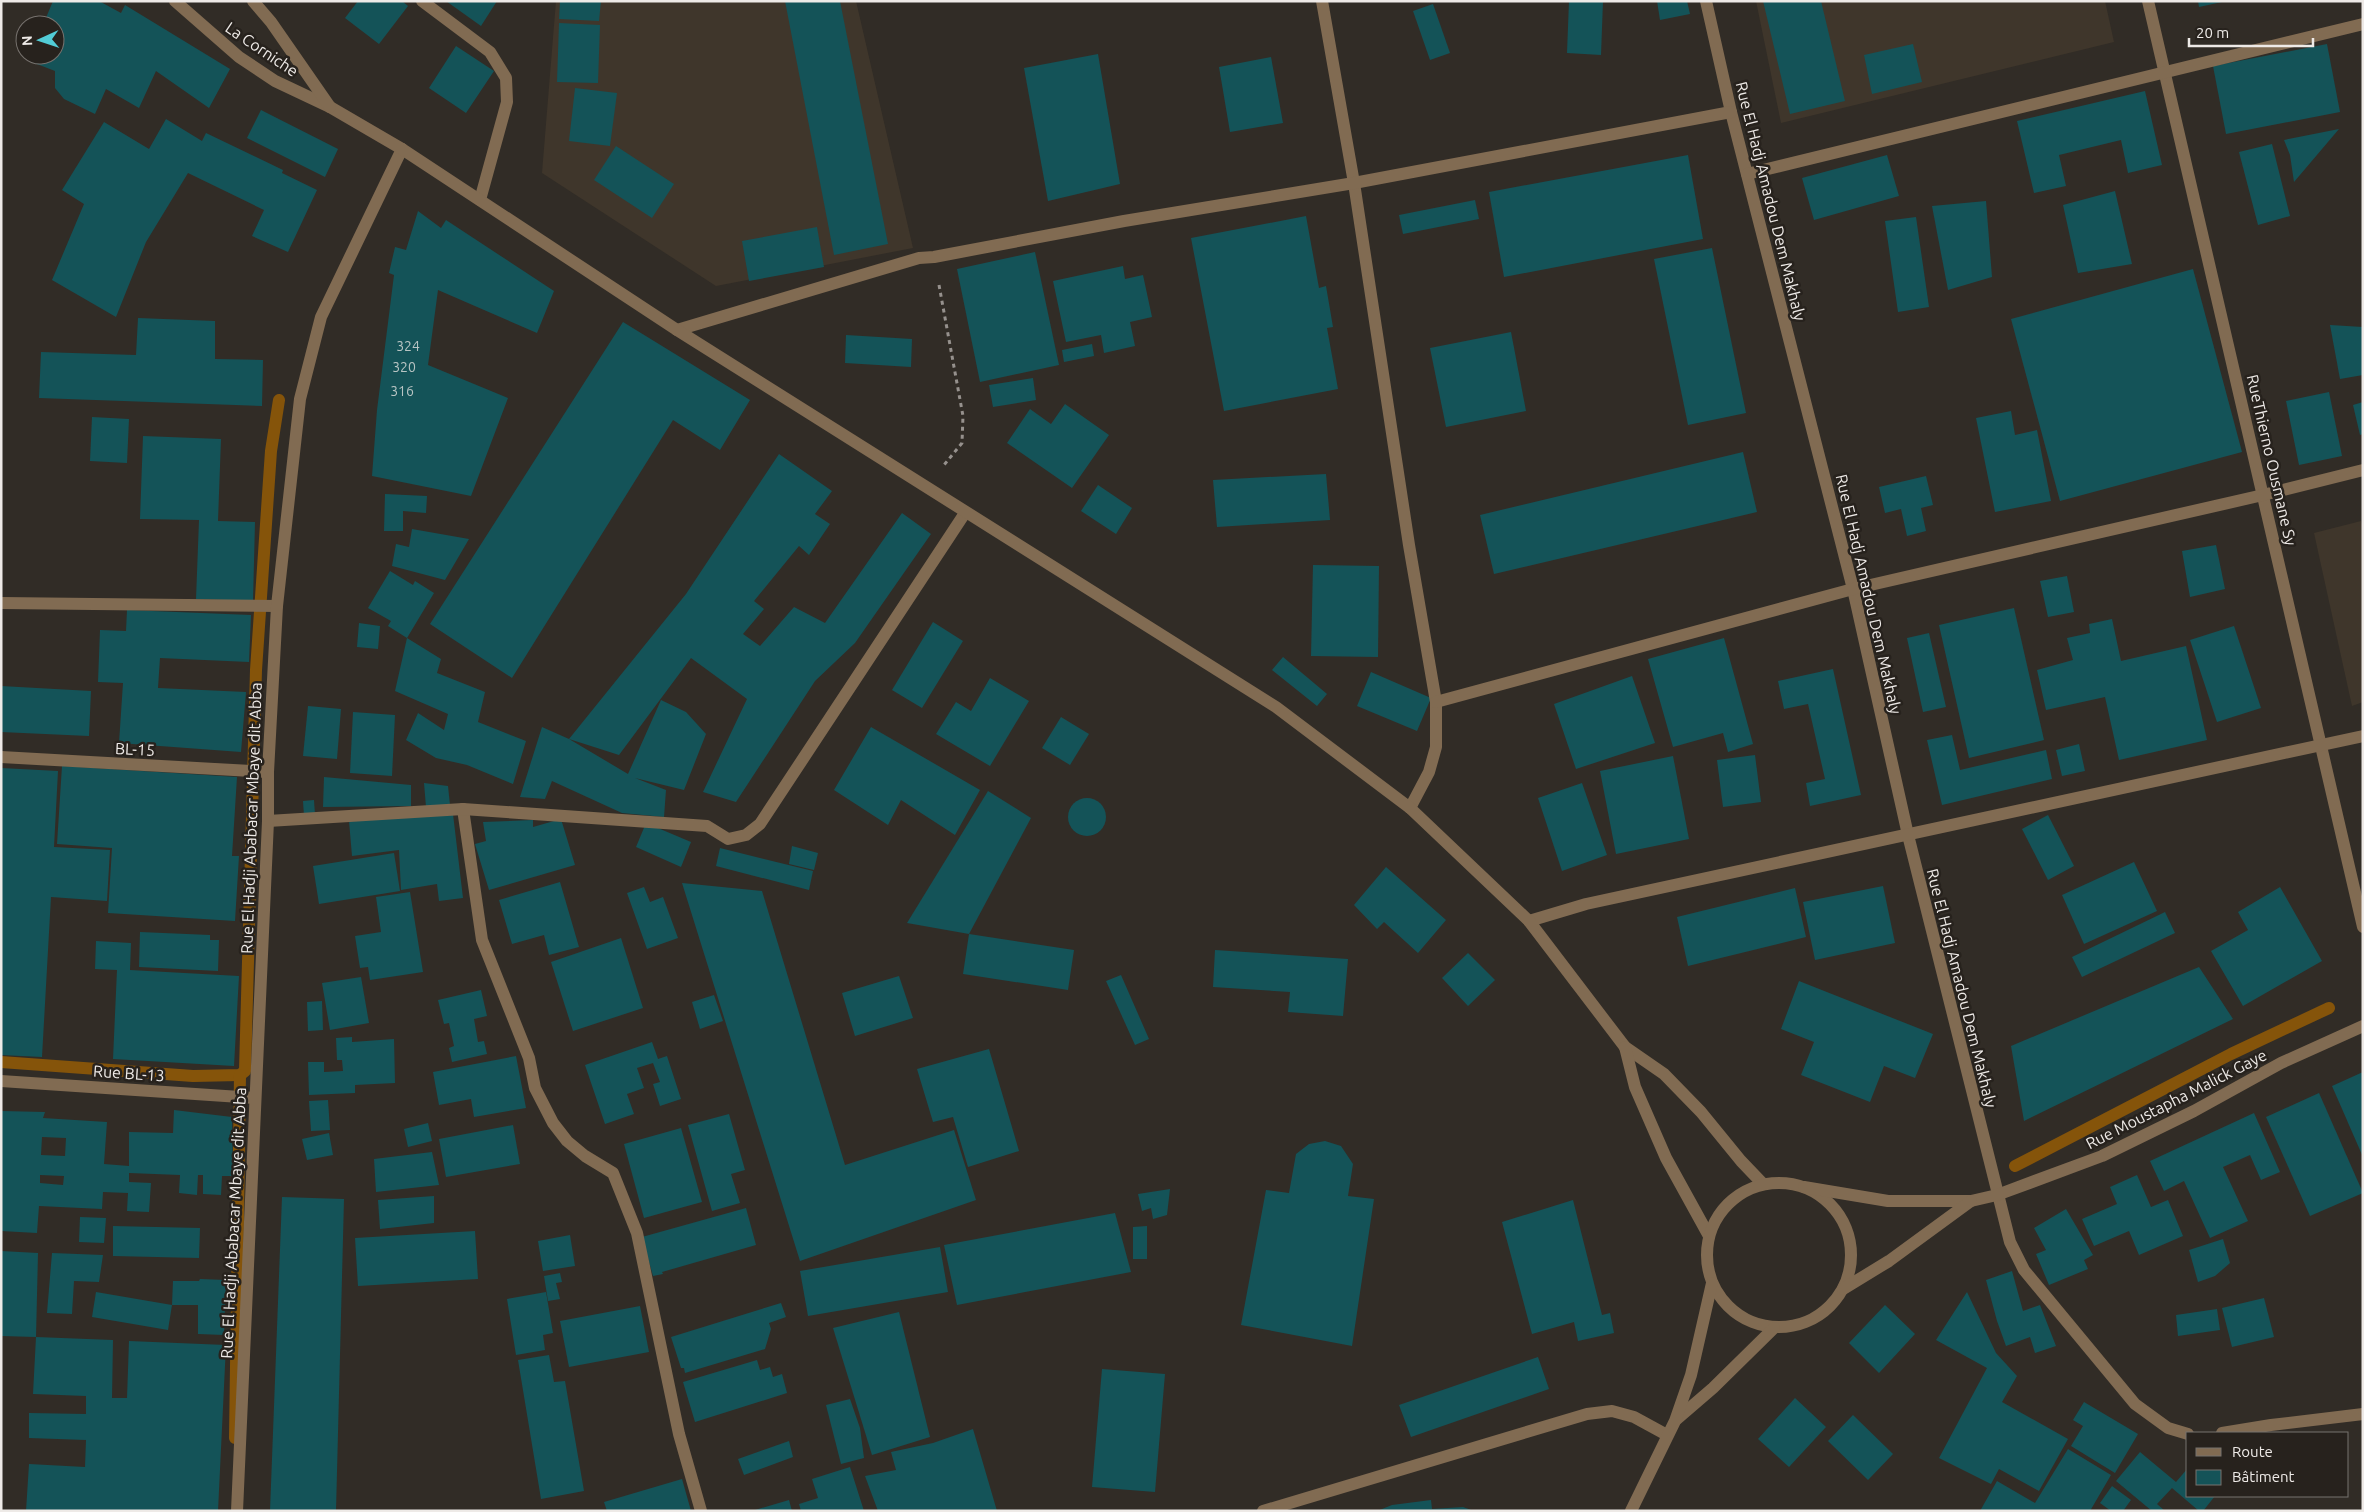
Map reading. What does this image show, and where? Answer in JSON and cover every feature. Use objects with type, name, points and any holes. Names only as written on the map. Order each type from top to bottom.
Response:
[{"type":"street","name":"La Corniche","points":[[175,1],[239,57],[275,81],[330,107]]},
{"type":"street","points":[[422,1],[490,52],[506,78],[508,102],[480,200]]},
{"type":"street","points":[[1322,1],[1354,183],[1409,545],[1436,702],[1436,747],[1429,772],[1410,808]]},
{"type":"street","name":"Rue El Hadj Amadou Dem Makhaly","points":[[1706,1],[1731,112],[1852,589],[1908,835],[2010,1242],[2024,1270],[2135,1404],[2168,1428],[2186,1433]]},
{"type":"street","name":"RueThierno Ousmane Sy","points":[[2148,1],[2363,927]]},
{"type":"street","name":"La Corniche","points":[[255,2],[282,36],[330,107]]},
{"type":"street","points":[[1747,174],[2363,24]]},
{"type":"street","points":[[330,107],[402,149],[677,330],[1276,707],[1410,808],[1529,921],[1625,1047],[1664,1074],[1701,1112],[1741,1161],[1764,1184]]},
{"type":"street","points":[[677,330],[919,258],[934,257],[1124,221],[1354,183],[1731,112]]},
{"type":"street","name":"Rue El Hadji Ababacar Mbaye dit Abba","points":[[237,1511],[268,821],[268,772],[277,606],[300,399],[321,317],[402,149]]},
{"type":"street","points":[[1436,702],[1852,589],[2263,495],[2363,470]]},
{"type":"street","points":[[268,821],[463,808],[707,826],[728,838],[746,835],[760,824],[965,512]]},
{"type":"street","points":[[1,603],[277,606]]},
{"type":"street","points":[[1529,921],[1586,904],[2322,747],[2363,736]]},
{"type":"street","name":"BL-15","points":[[1,757],[268,772]]},
{"type":"street","points":[[463,808],[482,940],[529,1058],[535,1088],[553,1123],[567,1141],[585,1156],[613,1173],[638,1233],[679,1434],[701,1511]]},
{"type":"street","name":"Rue Moustapha Malick Gaye","points":[[1804,1187],[1888,1201],[1971,1200],[1997,1195],[2102,1156],[2194,1111],[2281,1063],[2363,1026]]},
{"type":"street","points":[[1625,1047],[1635,1087],[1662,1149],[1709,1236]]},
{"type":"street","name":"Rue BL-13","points":[[1,1081],[255,1098]]},
{"type":"street","points":[[1783,1182],[1804,1187],[1825,1199],[1842,1218],[1850,1241],[1851,1265],[1843,1289],[1831,1306],[1814,1319],[1795,1326],[1774,1328],[1758,1325],[1744,1319],[1731,1310],[1720,1297],[1712,1283],[1706,1260],[1709,1236],[1716,1218],[1729,1203],[1745,1191],[1764,1184],[1783,1182]]},
{"type":"street","name":"Rue Moustapha Malick Gaye","points":[[1843,1289],[1889,1261],[1971,1200]]},
{"type":"street","points":[[1631,1511],[1675,1421],[1691,1375],[1712,1283]]},
{"type":"street","points":[[1675,1421],[1713,1388],[1774,1328]]},
{"type":"street","points":[[1263,1511],[1587,1414],[1612,1411],[1634,1417],[1667,1435]]},
{"type":"street","points":[[2228,1432],[2363,1414]]},
{"type":"path","points":[[927,487],[962,443],[963,416],[934,257]]},
{"type":"shaded area","points":[[556,1],[856,1],[913,248],[716,286],[542,173]]},
{"type":"shaded area","points":[[1756,1],[2105,1],[2114,42],[1781,123]]},
{"type":"shaded area","points":[[2361,521],[2363,528],[2363,702],[2352,706],[2314,533]]},
{"type":"building","points":[[53,1],[99,1],[121,13],[125,5],[230,69],[209,108],[156,71],[139,108],[106,89],[95,114],[64,99],[55,88],[55,71],[39,65],[65,65],[65,15],[47,15]]},
{"type":"building","points":[[358,1],[402,1],[408,6],[379,44],[345,18]]},
{"type":"building","points":[[446,1],[497,1],[481,26]]},
{"type":"building","points":[[560,1],[601,1],[599,21],[559,19]]},
{"type":"building","points":[[785,1],[840,1],[888,244],[834,255]]},
{"type":"building","points":[[1569,1],[1603,1],[1601,55],[1567,53]]},
{"type":"building","points":[[1657,1],[1687,1],[1690,14],[1660,20]]},
{"type":"building","points":[[1763,1],[1821,1],[1845,101],[1790,114]]},
{"type":"building","points":[[2198,1],[2222,1],[2222,2],[2199,7]]},
{"type":"building","points":[[1433,4],[1450,53],[1430,60],[1413,11]]},
{"type":"building","points":[[559,23],[600,25],[598,83],[557,82]]},
{"type":"building","points":[[1913,44],[1922,82],[1872,94],[1864,55]]},
{"type":"building","points":[[2327,44],[2340,112],[2226,134],[2213,66]]},
{"type":"building","points":[[456,46],[494,71],[466,113],[429,88]]},
{"type":"building","points":[[1098,54],[1120,184],[1048,201],[1024,68]]},
{"type":"building","points":[[1271,57],[1283,123],[1230,132],[1219,67]]},
{"type":"building","points":[[575,88],[617,93],[610,146],[569,141]]},
{"type":"building","points":[[2145,91],[2162,165],[2128,173],[2121,140],[2059,155],[2066,186],[2034,193],[2017,121]]},
{"type":"building","points":[[261,110],[338,149],[325,177],[247,138]]},
{"type":"building","points":[[166,119],[202,141],[206,133],[283,170],[282,173],[317,190],[288,252],[252,236],[264,210],[188,173],[146,242],[116,317],[52,280],[84,204],[62,190],[104,122],[149,149]]},
{"type":"building","points":[[2339,129],[2294,182],[2290,155],[2284,140]]},
{"type":"building","points":[[2272,144],[2290,216],[2258,225],[2239,152]]},
{"type":"building","points":[[616,146],[674,184],[652,218],[594,180]]},
{"type":"building","points":[[1688,155],[1703,239],[1504,277],[1489,192]]},
{"type":"building","points":[[1887,155],[1899,196],[1814,220],[1802,178]]},
{"type":"building","points":[[2115,191],[2132,264],[2078,273],[2063,205]]},
{"type":"building","points":[[1475,200],[1479,219],[1403,234],[1399,215]]},
{"type":"building","points":[[1986,201],[1992,277],[1948,290],[1932,206]]},
{"type":"building","points":[[418,211],[441,228],[446,220],[554,291],[537,333],[438,290],[428,365],[508,398],[471,496],[372,476],[377,410],[394,275],[389,273],[395,247],[406,250]]},
{"type":"building","points":[[1306,216],[1319,288],[1326,286],[1333,327],[1327,328],[1338,389],[1224,411],[1191,238]]},
{"type":"building","points":[[1916,217],[1929,307],[1898,312],[1885,221]]},
{"type":"building","points":[[817,227],[824,267],[749,281],[742,241]]},
{"type":"building","points":[[1712,248],[1746,413],[1688,425],[1654,259]]},
{"type":"building","points":[[1035,252],[1059,365],[980,382],[957,269]]},
{"type":"building","points":[[1123,266],[1125,279],[1143,275],[1152,317],[1130,322],[1135,346],[1104,353],[1101,335],[1066,342],[1053,281]]},
{"type":"building","points":[[2193,269],[2242,452],[2060,501],[2011,319]]},
{"type":"building","points":[[138,318],[215,321],[215,359],[263,360],[262,406],[39,398],[41,352],[136,355]]},
{"type":"building","points":[[623,322],[750,400],[720,450],[673,420],[512,678],[430,624]]},
{"type":"building","points":[[2330,325],[2363,327],[2363,375],[2340,379]]},
{"type":"building","points":[[1511,332],[1526,411],[1446,427],[1430,348]]},
{"type":"building","points":[[846,335],[912,339],[911,367],[845,363]]},
{"type":"building","points":[[1092,344],[1094,356],[1064,362],[1062,350]]},
{"type":"building","points":[[1033,378],[1036,400],[993,407],[989,385]]},
{"type":"building","points":[[2329,392],[2342,456],[2299,465],[2286,401]]},
{"type":"building","points":[[2363,402],[2363,434],[2360,435],[2353,405]]},
{"type":"building","points":[[1065,404],[1109,435],[1072,488],[1007,443],[1030,409],[1051,424]]},
{"type":"building","points":[[2011,411],[2015,435],[2037,430],[2051,501],[1995,512],[1976,418]]},
{"type":"building","points":[[92,417],[129,419],[127,463],[90,461]]},
{"type":"building","points":[[143,436],[221,439],[218,521],[255,522],[253,601],[196,599],[199,520],[140,519]]},
{"type":"building","points":[[1743,452],[1757,512],[1494,574],[1480,515]]},
{"type":"building","points":[[779,454],[832,491],[815,514],[830,524],[809,555],[799,546],[754,601],[764,609],[743,634],[760,646],[794,607],[825,623],[902,513],[931,534],[855,643],[815,681],[736,802],[703,792],[747,699],[691,658],[619,755],[569,739],[686,594]]},
{"type":"building","points":[[1326,474],[1330,520],[1217,527],[1213,480]]},
{"type":"building","points":[[1926,476],[1933,505],[1921,508],[1926,531],[1907,536],[1901,509],[1885,513],[1879,487]]},
{"type":"building","points":[[1098,485],[1132,508],[1116,534],[1081,511]]},
{"type":"building","points":[[385,494],[427,496],[426,513],[403,511],[403,531],[384,531]]},
{"type":"building","points":[[412,529],[469,539],[445,580],[392,566],[396,544],[409,547]]},
{"type":"building","points":[[2216,545],[2225,589],[2190,597],[2182,551]]},
{"type":"building","points":[[1313,565],[1379,566],[1378,657],[1311,656]]},
{"type":"building","points":[[390,571],[413,585],[415,581],[434,593],[407,638],[388,626],[391,621],[368,608]]},
{"type":"building","points":[[2067,576],[2074,612],[2048,617],[2040,581]]},
{"type":"building","points":[[2014,608],[2044,740],[1969,758],[1939,625]]},
{"type":"building","points":[[127,610],[251,615],[249,662],[160,658],[158,688],[246,692],[241,752],[119,743],[123,683],[98,682],[100,630],[126,631]]},
{"type":"building","points":[[2112,619],[2121,661],[2186,646],[2207,740],[2119,760],[2105,697],[2046,710],[2037,670],[2073,660],[2067,638],[2090,633],[2089,624]]},
{"type":"building","points":[[933,622],[963,641],[922,708],[892,690]]},
{"type":"building","points":[[359,623],[380,626],[378,649],[357,647]]},
{"type":"building","points":[[2234,626],[2261,708],[2217,722],[2190,640]]},
{"type":"building","points":[[1929,633],[1946,707],[1923,712],[1907,638]]},
{"type":"building","points":[[407,638],[441,659],[437,673],[485,692],[478,722],[526,741],[513,784],[467,765],[436,758],[406,740],[418,713],[444,730],[448,714],[395,691]]},
{"type":"building","points":[[1724,638],[1753,744],[1728,752],[1723,733],[1673,747],[1648,659]]},
{"type":"building","points":[[1283,657],[1327,694],[1317,706],[1272,670]]},
{"type":"building","points":[[1833,669],[1861,795],[1810,806],[1806,783],[1825,779],[1808,704],[1784,709],[1778,681]]},
{"type":"building","points":[[1371,672],[1431,698],[1417,731],[1357,706]]},
{"type":"building","points":[[1632,676],[1655,743],[1576,769],[1554,704]]},
{"type":"building","points":[[990,678],[1029,701],[990,766],[936,734],[956,702],[971,711]]},
{"type":"building","points":[[1,686],[91,691],[89,736],[1,732]]},
{"type":"building","points":[[661,700],[686,712],[706,734],[684,790],[635,778],[666,790],[664,817],[622,813],[552,781],[545,799],[520,797],[542,727],[569,739],[628,774]]},
{"type":"building","points":[[308,706],[341,709],[337,759],[303,756]]},
{"type":"building","points":[[353,712],[395,715],[392,776],[350,773]]},
{"type":"building","points":[[1061,717],[1089,734],[1070,765],[1042,748]]},
{"type":"building","points":[[871,727],[980,790],[955,835],[901,800],[888,825],[834,790]]},
{"type":"building","points":[[1952,735],[1960,770],[2046,750],[2052,779],[1942,805],[1927,740]]},
{"type":"building","points":[[2079,744],[2085,771],[2062,776],[2056,750]]},
{"type":"building","points":[[1755,755],[1761,802],[1723,807],[1717,760]]},
{"type":"building","points":[[1673,756],[1689,839],[1616,854],[1600,771]]},
{"type":"building","points":[[62,766],[237,777],[232,856],[239,856],[235,921],[108,913],[112,848],[57,844]]},
{"type":"building","points":[[1,768],[58,771],[54,847],[110,850],[107,901],[51,897],[42,1057],[1,1055]]},
{"type":"building","points":[[324,777],[411,785],[411,806],[323,807]]},
{"type":"building","points":[[424,783],[448,786],[450,805],[426,807]]},
{"type":"building","points":[[1582,783],[1607,855],[1562,871],[1538,798]]},
{"type":"building","points":[[988,791],[1031,818],[969,934],[907,923]]},
{"type":"building","points":[[1087,798],[1101,803],[1106,817],[1101,831],[1087,836],[1073,831],[1068,817],[1073,803]]},
{"type":"building","points":[[314,800],[315,815],[304,816],[303,801]]},
{"type":"building","points":[[453,814],[463,898],[439,901],[437,884],[401,890],[399,850],[352,856],[349,821]]},
{"type":"building","points":[[2048,815],[2074,866],[2048,880],[2022,829]]},
{"type":"building","points":[[561,819],[575,865],[489,890],[475,844],[486,841],[483,822],[533,820],[533,827]]},
{"type":"building","points":[[646,823],[691,842],[681,867],[636,847]]},
{"type":"building","points":[[792,846],[818,853],[814,870],[789,864]]},
{"type":"building","points":[[720,848],[813,871],[809,890],[716,866]]},
{"type":"building","points":[[394,853],[400,891],[319,904],[313,866]]},
{"type":"building","points":[[2134,862],[2157,911],[2084,944],[2062,895]]},
{"type":"building","points":[[1386,867],[1446,920],[1418,953],[1384,922],[1377,929],[1354,905]]},
{"type":"building","points":[[560,882],[579,947],[549,955],[544,935],[512,944],[499,900]]},
{"type":"building","points":[[682,883],[762,891],[845,1165],[954,1130],[976,1200],[800,1261]]},
{"type":"building","points":[[1883,886],[1895,943],[1815,960],[1803,902]]},
{"type":"building","points":[[644,887],[650,902],[663,897],[678,938],[647,949],[627,893]]},
{"type":"building","points":[[2280,887],[2322,961],[2243,1006],[2211,951],[2248,930],[2238,912]]},
{"type":"building","points":[[1795,888],[1806,937],[1688,966],[1677,917]]},
{"type":"building","points":[[410,892],[423,972],[370,980],[368,967],[360,968],[355,936],[381,932],[376,897]]},
{"type":"building","points":[[2165,912],[2175,933],[2082,977],[2072,957]]},
{"type":"building","points":[[140,932],[210,935],[210,940],[219,940],[218,971],[139,967]]},
{"type":"building","points":[[969,934],[1074,950],[1068,990],[963,974]]},
{"type":"building","points":[[621,938],[643,1008],[573,1031],[551,962]]},
{"type":"building","points":[[96,941],[131,943],[130,970],[239,976],[234,1066],[113,1059],[117,970],[95,969]]},
{"type":"building","points":[[1215,950],[1348,959],[1343,1016],[1288,1012],[1290,992],[1213,987]]},
{"type":"building","points":[[1468,953],[1495,980],[1468,1006],[1442,978]]},
{"type":"building","points":[[2199,967],[2233,1019],[2024,1121],[2011,1046]]},
{"type":"building","points":[[1121,975],[1149,1039],[1135,1045],[1106,981]]},
{"type":"building","points":[[899,976],[913,1018],[855,1036],[842,993]]},
{"type":"building","points":[[361,977],[369,1023],[330,1030],[322,983]]},
{"type":"building","points":[[1799,981],[1933,1034],[1915,1078],[1884,1066],[1870,1102],[1801,1075],[1814,1042],[1781,1029]]},
{"type":"building","points":[[481,990],[487,1016],[474,1019],[478,1042],[484,1041],[487,1054],[452,1062],[449,1048],[454,1046],[449,1023],[444,1024],[438,1000]]},
{"type":"building","points":[[714,995],[723,1021],[700,1029],[692,1002]]},
{"type":"building","points":[[322,1001],[323,1030],[308,1031],[307,1002]]},
{"type":"building","points":[[352,1037],[352,1042],[394,1039],[395,1083],[355,1085],[355,1093],[309,1095],[308,1062],[324,1062],[324,1072],[343,1071],[342,1060],[337,1060],[336,1038]]},
{"type":"building","points":[[652,1042],[658,1059],[667,1056],[681,1099],[660,1106],[653,1084],[660,1082],[653,1063],[637,1068],[644,1088],[627,1094],[634,1114],[605,1124],[585,1065]]},
{"type":"building","points":[[989,1049],[1019,1151],[968,1167],[953,1117],[933,1122],[917,1069]]},
{"type":"building","points":[[516,1056],[526,1108],[474,1117],[471,1099],[439,1105],[433,1072]]},
{"type":"building","points":[[2363,1072],[2363,1157],[2332,1086]]},
{"type":"building","points":[[2319,1093],[2363,1193],[2310,1216],[2266,1117]]},
{"type":"building","points":[[328,1100],[330,1130],[311,1131],[309,1101]]},
{"type":"building","points":[[174,1110],[232,1117],[233,1176],[222,1176],[221,1195],[203,1194],[203,1175],[198,1175],[197,1195],[179,1193],[180,1175],[129,1173],[129,1182],[151,1183],[149,1212],[127,1211],[128,1193],[103,1192],[102,1209],[39,1206],[37,1233],[1,1231],[1,1111],[45,1112],[43,1118],[107,1122],[104,1164],[129,1166],[129,1132],[173,1133]],"holes":[[[42,1137],[66,1138],[65,1156],[41,1155]],[[40,1175],[64,1176],[63,1185],[40,1183]]]},
{"type":"building","points":[[2254,1113],[2280,1172],[2261,1180],[2250,1155],[2223,1167],[2248,1221],[2210,1238],[2184,1181],[2164,1191],[2150,1161]]},
{"type":"building","points":[[729,1114],[745,1170],[731,1174],[740,1203],[712,1211],[688,1125]]},
{"type":"building","points":[[428,1123],[432,1141],[408,1147],[404,1129]]},
{"type":"building","points":[[513,1125],[520,1164],[446,1177],[439,1139]]},
{"type":"building","points":[[681,1128],[702,1202],[644,1218],[624,1144]]},
{"type":"building","points":[[329,1133],[333,1155],[307,1160],[302,1139]]},
{"type":"building","points":[[1325,1141],[1341,1146],[1353,1164],[1348,1196],[1374,1199],[1352,1346],[1241,1325],[1266,1190],[1289,1193],[1296,1154],[1309,1144]]},
{"type":"building","points":[[432,1152],[439,1185],[376,1192],[374,1159]]},
{"type":"building","points":[[2137,1175],[2151,1207],[2168,1200],[2183,1236],[2139,1255],[2129,1231],[2094,1246],[2082,1219],[2117,1204],[2110,1187]]},
{"type":"building","points":[[1170,1189],[1167,1215],[1153,1219],[1151,1208],[1142,1211],[1138,1194]]},
{"type":"building","points":[[434,1196],[434,1223],[380,1229],[378,1200]]},
{"type":"building","points":[[282,1197],[344,1199],[336,1511],[270,1511]]},
{"type":"building","points":[[1573,1200],[1602,1315],[1610,1313],[1614,1333],[1578,1341],[1574,1322],[1532,1334],[1502,1222]]},
{"type":"building","points":[[746,1208],[756,1245],[653,1276],[642,1237]]},
{"type":"building","points":[[2066,1209],[2093,1255],[2084,1260],[2088,1269],[2049,1285],[2036,1254],[2046,1250],[2034,1228]]},
{"type":"building","points":[[1115,1213],[1131,1272],[957,1305],[944,1245]]},
{"type":"building","points":[[80,1217],[106,1218],[104,1243],[79,1242]]},
{"type":"building","points":[[113,1226],[200,1228],[199,1258],[113,1256]]},
{"type":"building","points":[[1147,1226],[1147,1259],[1133,1259],[1133,1227]]},
{"type":"building","points":[[475,1231],[478,1279],[358,1286],[355,1238]]},
{"type":"building","points":[[570,1235],[575,1266],[543,1271],[538,1241]]},
{"type":"building","points":[[2223,1239],[2230,1263],[2215,1276],[2198,1282],[2189,1250]]},
{"type":"building","points":[[940,1247],[948,1292],[808,1316],[800,1271]]},
{"type":"building","points":[[1,1251],[38,1253],[36,1337],[1,1336]]},
{"type":"building","points":[[52,1253],[103,1255],[99,1282],[74,1281],[72,1314],[47,1313]]},
{"type":"building","points":[[2012,1271],[2023,1311],[2040,1305],[2056,1346],[2035,1353],[2030,1337],[2006,1346],[1986,1280]]},
{"type":"building","points":[[560,1273],[562,1282],[556,1283],[560,1299],[548,1301],[544,1276]]},
{"type":"building","points":[[200,1279],[226,1280],[224,1335],[198,1334],[198,1305],[172,1305],[173,1281],[199,1281]]},
{"type":"building","points":[[96,1292],[172,1305],[168,1330],[92,1317]]},
{"type":"building","points":[[546,1292],[553,1333],[543,1335],[545,1350],[516,1355],[507,1299]]},
{"type":"building","points":[[1967,1292],[1996,1353],[2017,1376],[2002,1402],[2068,1439],[2039,1491],[1999,1469],[1991,1484],[1939,1458],[1987,1368],[1936,1340]]},
{"type":"building","points":[[2264,1298],[2274,1337],[2232,1347],[2222,1308]]},
{"type":"building","points":[[781,1303],[786,1317],[769,1323],[771,1329],[765,1349],[685,1373],[684,1368],[681,1368],[671,1337]]},
{"type":"building","points":[[1885,1305],[1915,1334],[1879,1373],[1849,1343]]},
{"type":"building","points":[[640,1306],[649,1352],[569,1367],[560,1321]]},
{"type":"building","points":[[2217,1309],[2220,1330],[2178,1336],[2176,1315]]},
{"type":"building","points":[[899,1312],[930,1437],[872,1455],[833,1328]]},
{"type":"building","points":[[36,1337],[113,1340],[112,1398],[127,1398],[129,1341],[226,1345],[218,1511],[26,1511],[29,1464],[85,1467],[86,1440],[29,1438],[29,1413],[86,1414],[86,1396],[33,1394]]},
{"type":"building","points":[[549,1355],[554,1382],[565,1381],[584,1491],[541,1499],[518,1360]]},
{"type":"building","points":[[1538,1357],[1549,1389],[1411,1437],[1399,1405]]},
{"type":"building","points":[[757,1360],[760,1370],[770,1367],[773,1377],[782,1374],[787,1393],[695,1422],[683,1382]]},
{"type":"building","points":[[1102,1369],[1165,1374],[1155,1492],[1092,1487]]},
{"type":"building","points":[[1795,1398],[1826,1427],[1789,1467],[1758,1439]]},
{"type":"building","points":[[850,1399],[860,1428],[864,1458],[841,1464],[826,1405]]},
{"type":"building","points":[[2084,1402],[2138,1434],[2115,1473],[2071,1446],[2083,1426],[2073,1420]]},
{"type":"building","points":[[1853,1415],[1893,1454],[1868,1480],[1828,1441]]},
{"type":"building","points":[[973,1429],[997,1511],[878,1511],[865,1476],[896,1470],[891,1452],[933,1443]]},
{"type":"building","points":[[789,1441],[793,1457],[744,1475],[738,1459]]},
{"type":"building","points":[[2068,1449],[2111,1475],[2090,1511],[1980,1511],[1997,1481],[2035,1503]]},
{"type":"building","points":[[2140,1452],[2176,1482],[2186,1470],[2186,1497],[2214,1497],[2203,1511],[2199,1511],[2172,1488],[2157,1504],[2165,1511],[2152,1511],[2116,1481]]},
{"type":"building","points":[[850,1467],[864,1511],[801,1511],[799,1504],[818,1498],[812,1479]]},
{"type":"building","points":[[682,1479],[691,1511],[607,1511],[604,1502]]},
{"type":"building","points":[[2112,1486],[2131,1500],[2123,1511],[2111,1511],[2100,1503]]},
{"type":"building","points":[[789,1500],[792,1511],[755,1510]]},
{"type":"building","points":[[1431,1500],[1432,1509],[1463,1507],[1474,1511],[1377,1511],[1392,1505]]},
{"type":"waterway","points":[[1,1062],[193,1076],[240,1075],[245,1071],[256,670],[271,451],[279,400]]},
{"type":"waterway","points":[[2015,1166],[2231,1054],[2329,1008]]},
{"type":"waterway","points":[[235,1438],[240,1075]]}]
